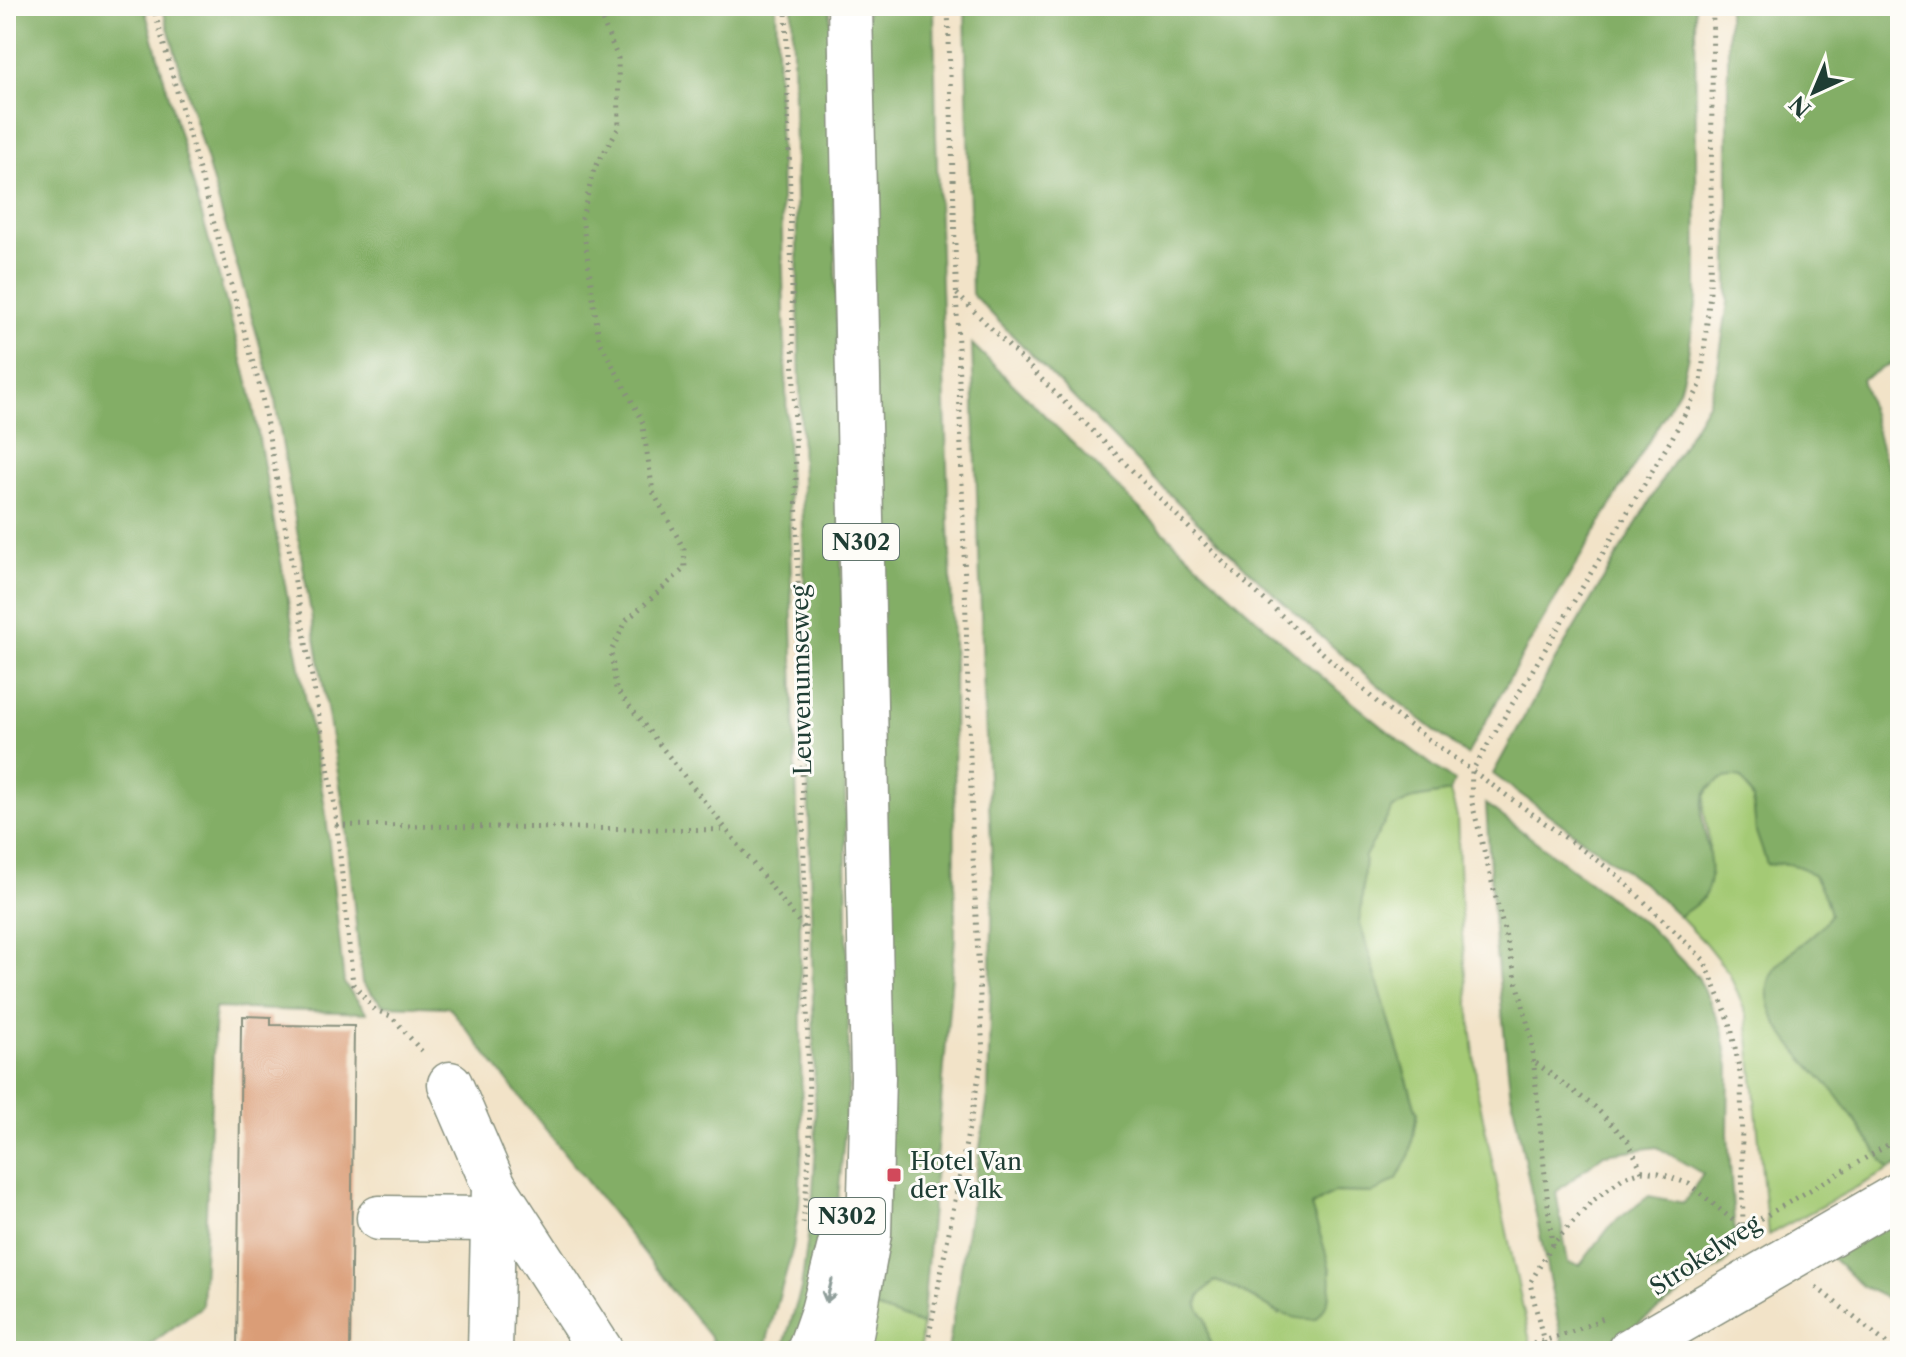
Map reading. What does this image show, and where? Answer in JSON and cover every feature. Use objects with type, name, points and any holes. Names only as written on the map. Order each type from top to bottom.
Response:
[{"type":"main road","name":"N302","points":[[848,1351],[869,1234],[873,1077],[850,6]]},
{"type":"main road","name":"N302","points":[[809,1351],[841,1241],[873,1077]]},
{"type":"main road","points":[[450,1084],[494,1203],[601,1351]]},
{"type":"main road","name":"Strokelweg","points":[[1622,1331],[1785,1262],[1900,1194]]},
{"type":"main road","points":[[379,1218],[494,1203]]},
{"type":"main road","points":[[490,1351],[494,1203]]},
{"type":"path","points":[[153,6],[261,391],[336,825],[353,984],[375,1010],[391,1016],[450,1084]]},
{"type":"path","points":[[596,6],[618,58],[619,99],[619,127],[594,169],[582,218],[599,340],[642,420],[653,492],[684,549],[685,568],[627,620],[611,651],[616,689],[806,931]]},
{"type":"path","name":"Leuvenumseweg","points":[[786,6],[810,1145],[802,1235]]},
{"type":"path","points":[[926,1351],[983,1055],[973,858],[948,6]]},
{"type":"path","points":[[1552,1245],[1535,1062],[1471,799],[1472,771],[1672,438],[1701,384],[1710,291],[1713,6]]},
{"type":"path","points":[[956,294],[1227,566],[1378,703],[1616,874],[1704,960],[1730,1022],[1741,1078],[1743,1229]]},
{"type":"path","points":[[336,825],[728,830]]},
{"type":"path","points":[[1535,1062],[1595,1107],[1628,1141],[1642,1171]]},
{"type":"path","name":"Strokelweg","points":[[1665,1280],[1743,1229],[1900,1138]]},
{"type":"path","points":[[1546,1351],[1530,1283],[1552,1245],[1591,1202],[1624,1177],[1642,1171],[1659,1173],[1689,1184],[1743,1229]]},
{"type":"path","points":[[1785,1262],[1896,1351]]},
{"type":"path","points":[[1502,1351],[1583,1329],[1622,1331]]},
{"type":"green space","points":[[6,6],[144,6],[250,389],[325,807],[344,983],[367,1013],[215,1008],[202,1306],[141,1351],[6,1351]]},
{"type":"green space","points":[[162,6],[776,6],[800,926],[802,1145],[793,1247],[764,1351],[698,1351],[713,1341],[449,1007],[383,1005],[362,983],[344,809],[274,394]]},
{"type":"green space","points":[[792,6],[830,6],[849,1085],[838,1200],[799,1350],[782,1351],[801,1289],[812,1208],[816,1144]]},
{"type":"green space","points":[[867,6],[934,6],[954,672],[955,938],[922,1325],[870,1306]]},
{"type":"green space","points":[[965,6],[1695,6],[1697,299],[1679,390],[1467,755],[1400,703],[1272,593],[1150,475],[972,294]]},
{"type":"green space","points":[[1728,6],[1900,6],[1900,359],[1862,379],[1884,457],[1900,491],[1900,1164],[1889,1170],[1850,1112],[1799,1054],[1775,1020],[1769,1003],[1768,986],[1774,970],[1818,930],[1830,914],[1822,890],[1810,873],[1793,865],[1767,864],[1756,832],[1753,799],[1742,778],[1729,777],[1718,781],[1705,795],[1702,811],[1710,859],[1709,884],[1702,899],[1679,916],[1649,888],[1493,774],[1553,664],[1708,403],[1718,367],[1728,302]]},
{"type":"green space","points":[[972,344],[1265,627],[1389,732],[1454,781],[1450,792],[1414,798],[1393,808],[1365,856],[1360,924],[1417,1113],[1410,1154],[1397,1179],[1373,1193],[1335,1192],[1311,1206],[1331,1279],[1325,1307],[1316,1319],[1288,1316],[1215,1281],[1199,1296],[1197,1305],[1206,1319],[1211,1351],[948,1351],[988,1097],[993,885]]},
{"type":"green space","points":[[1730,775],[1742,778],[1753,799],[1756,832],[1789,862],[1808,869],[1824,891],[1830,914],[1822,928],[1789,955],[1838,1096],[1889,1170],[1768,1235],[1747,1016],[1729,973],[1679,916],[1703,898],[1709,852],[1705,798],[1717,782]]},
{"type":"green space","points":[[1450,792],[1457,817],[1462,934],[1478,1094],[1532,1351],[1211,1351],[1198,1305],[1205,1289],[1215,1281],[1224,1284],[1249,1295],[1279,1315],[1331,1272],[1311,1207],[1335,1192],[1373,1193],[1417,1113],[1360,923],[1365,855],[1393,808],[1414,798]]},
{"type":"green space","points":[[1486,804],[1649,927],[1698,977],[1722,1028],[1729,1067],[1728,1134],[1736,1251],[1724,1264],[1599,1351],[1564,1351],[1510,1089],[1494,932]],"holes":[[[1657,1147],[1703,1174],[1684,1203],[1649,1196],[1612,1224],[1580,1265],[1568,1263],[1556,1192],[1604,1154]]]},
{"type":"green space","points":[[1900,1211],[1900,1305],[1862,1286],[1826,1253]]},
{"type":"green space","points":[[870,1306],[922,1325],[920,1351],[863,1351]]},
{"type":"building","points":[[243,1016],[271,1017],[271,1025],[354,1026],[350,1351],[237,1351]]},
{"type":"place","name":"Hotel Van der Valk","points":[[894,1175]]}]
